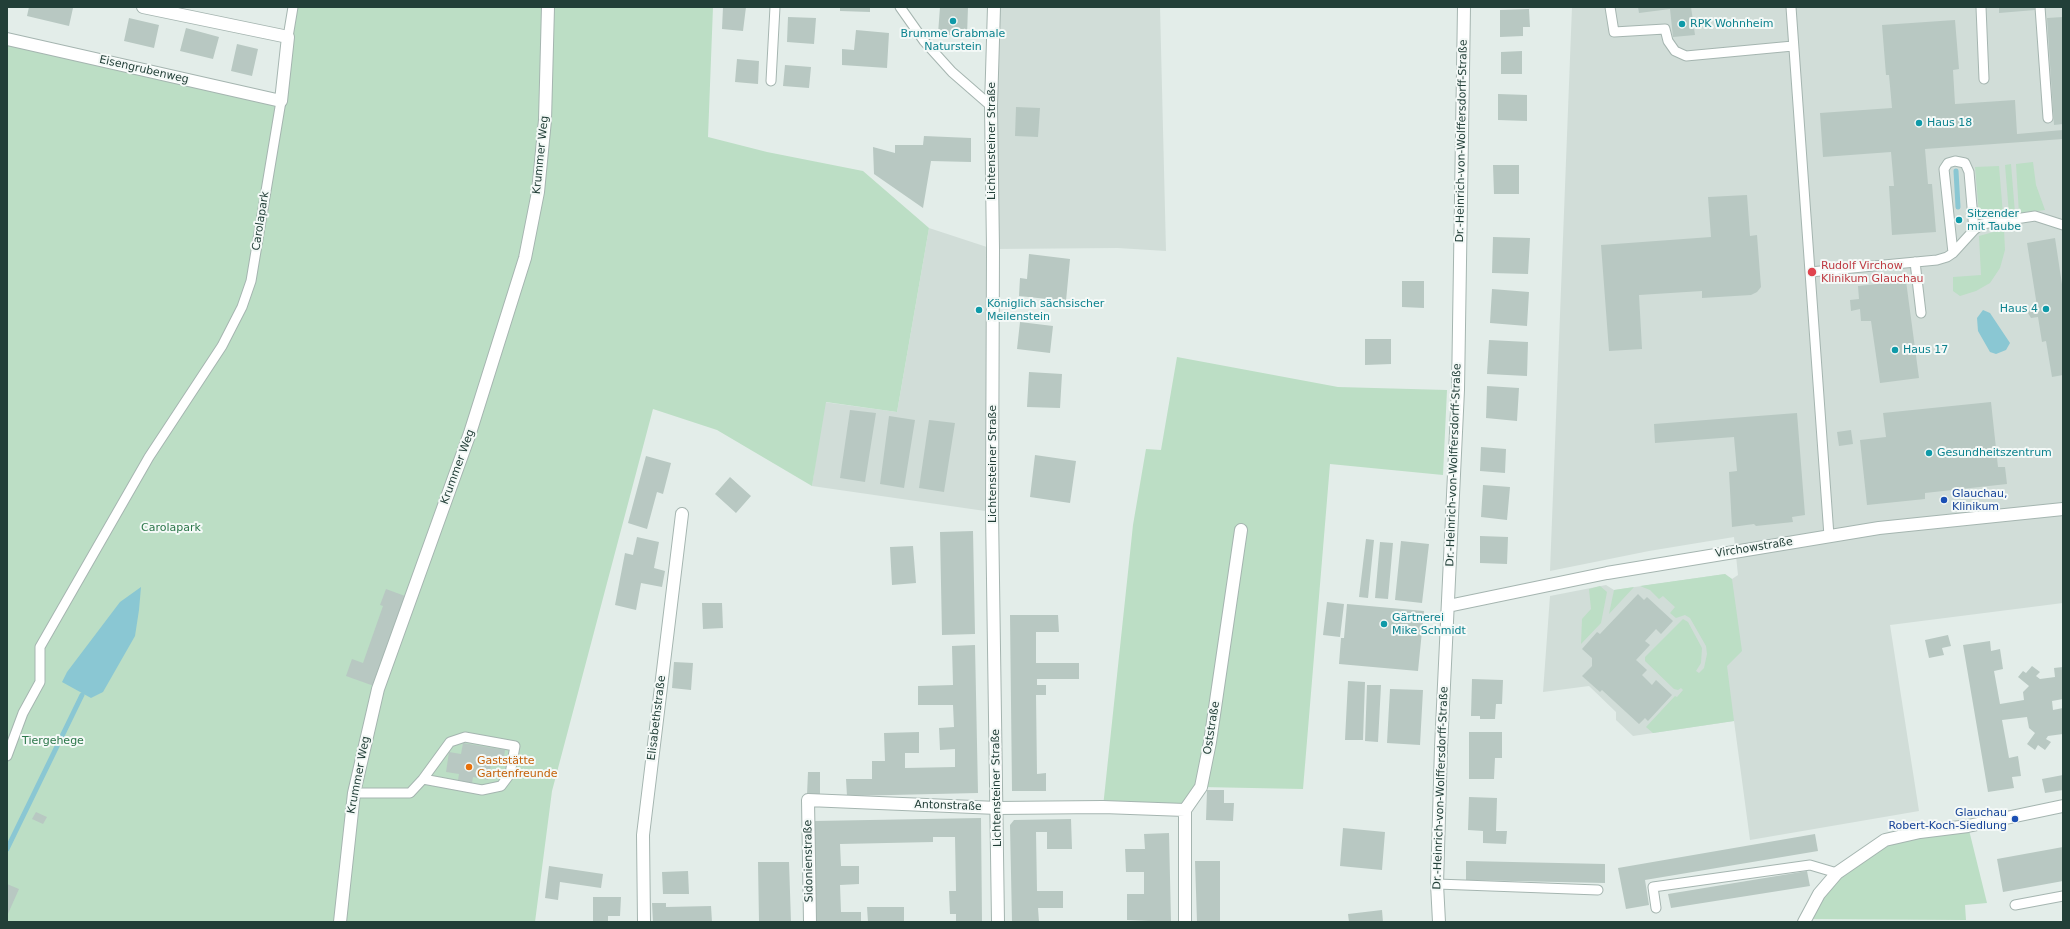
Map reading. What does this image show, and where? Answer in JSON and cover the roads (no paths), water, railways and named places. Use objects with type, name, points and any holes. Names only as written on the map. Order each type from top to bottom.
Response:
[{"type":"street","points":[[143,7],[288,37]]},
{"type":"street","name":"Krummer Weg","points":[[340,922],[354,793],[378,689],[470,433],[525,258],[538,192],[545,120],[548,7]]},
{"type":"street","name":"Lichtensteiner Straße","points":[[994,7],[990,106],[993,249],[992,512],[998,922]]},
{"type":"street","name":"Dr.-Heinrich-von-Wolffersdorff-Straße","points":[[1439,922],[1436,884],[1458,390],[1464,7]]},
{"type":"street","name":"Carolapark","points":[[281,101],[288,37]]},
{"type":"street","name":"Eisengrubenweg","points":[[7,38],[281,101]]},
{"type":"street","name":"Virchowstraße","points":[[1448,606],[1615,572],[1879,528],[2063,509]]},
{"type":"street","name":"Elisabethstraße","points":[[644,922],[643,835],[682,514]]},
{"type":"street","name":"Oststraße","points":[[1185,810],[1201,787],[1210,742],[1241,530]]},
{"type":"street","name":"Antonstraße","points":[[808,800],[997,808],[1103,807],[1185,810]]},
{"type":"street","name":"Sidonienstraße","points":[[808,800],[810,922]]},
{"type":"street","points":[[1804,922],[1819,894],[1837,873],[1885,840],[1920,832],[1968,826],[2063,806]]},
{"type":"street","points":[[1185,810],[1185,922]]},
{"type":"lane","name":"Carolapark","points":[[288,37],[293,7]]},
{"type":"lane","points":[[771,81],[775,7]]},
{"type":"lane","points":[[900,7],[924,41],[948,67],[990,106]]},
{"type":"lane","points":[[1610,7],[1614,32],[1666,29],[1668,41],[1675,51],[1686,56],[1793,46]]},
{"type":"lane","points":[[1791,7],[1830,536]]},
{"type":"lane","points":[[1981,7],[1984,79]]},
{"type":"lane","points":[[2040,7],[2048,118]]},
{"type":"lane","name":"Carolapark","points":[[7,756],[23,713],[40,682],[40,647],[149,457],[222,346],[242,307],[252,281],[281,101]]},
{"type":"lane","points":[[1953,253],[1944,169],[1948,163],[1955,161],[1965,163],[1969,172],[1974,230]]},
{"type":"lane","points":[[1810,272],[1938,260],[1953,253],[1974,230],[1982,224],[2035,216],[2063,225]]},
{"type":"lane","points":[[1914,262],[1921,313]]},
{"type":"lane","points":[[354,793],[410,793],[423,779],[450,742],[465,737],[515,746],[510,774],[501,786],[482,790],[423,779]]},
{"type":"lane","points":[[1656,908],[1653,887],[1810,866],[1837,873]]},
{"type":"lane","points":[[1436,884],[1598,890]]},
{"type":"lane","points":[[2015,905],[2063,896]]},
{"type":"water","points":[[1983,310],[1990,313],[2010,343],[2006,350],[1996,354],[1990,352],[1978,331],[1977,318]]},
{"type":"water","points":[[141,587],[135,636],[103,692],[91,698],[62,682],[67,672],[120,602]]},
{"type":"waterway","points":[[1956,171],[1958,207]]},
{"type":"waterway","points":[[7,849],[82,695]]},
{"type":"place","name":"Brumme Grabmale Naturstein","points":[[953,21]]},
{"type":"place","name":"RPK Wohnheim","points":[[1682,24]]},
{"type":"place","name":"Haus 18","points":[[1919,123]]},
{"type":"place","name":"Sitzender mit Taube","points":[[1959,220]]},
{"type":"place","name":"Rudolf Virchow Klinikum Glauchau","points":[[1812,272]]},
{"type":"place","name":"Haus 4","points":[[2046,309]]},
{"type":"place","name":"Königlich sächsischer Meilenstein","points":[[979,310]]},
{"type":"place","name":"Haus 17","points":[[1895,350]]},
{"type":"place","name":"Gesundheitszentrum","points":[[1929,453]]},
{"type":"place","name":"Glauchau, Klinikum","points":[[1944,500]]},
{"type":"place","name":"Gärtnerei Mike Schmidt","points":[[1384,624]]},
{"type":"place","name":"Gaststätte Gartenfreunde","points":[[469,767]]},
{"type":"place","name":"Glauchau Robert-Koch-Siedlung","points":[[2015,819]]},
{"type":"park label","name":"Tiergehege","points":[[53,741]]}]
